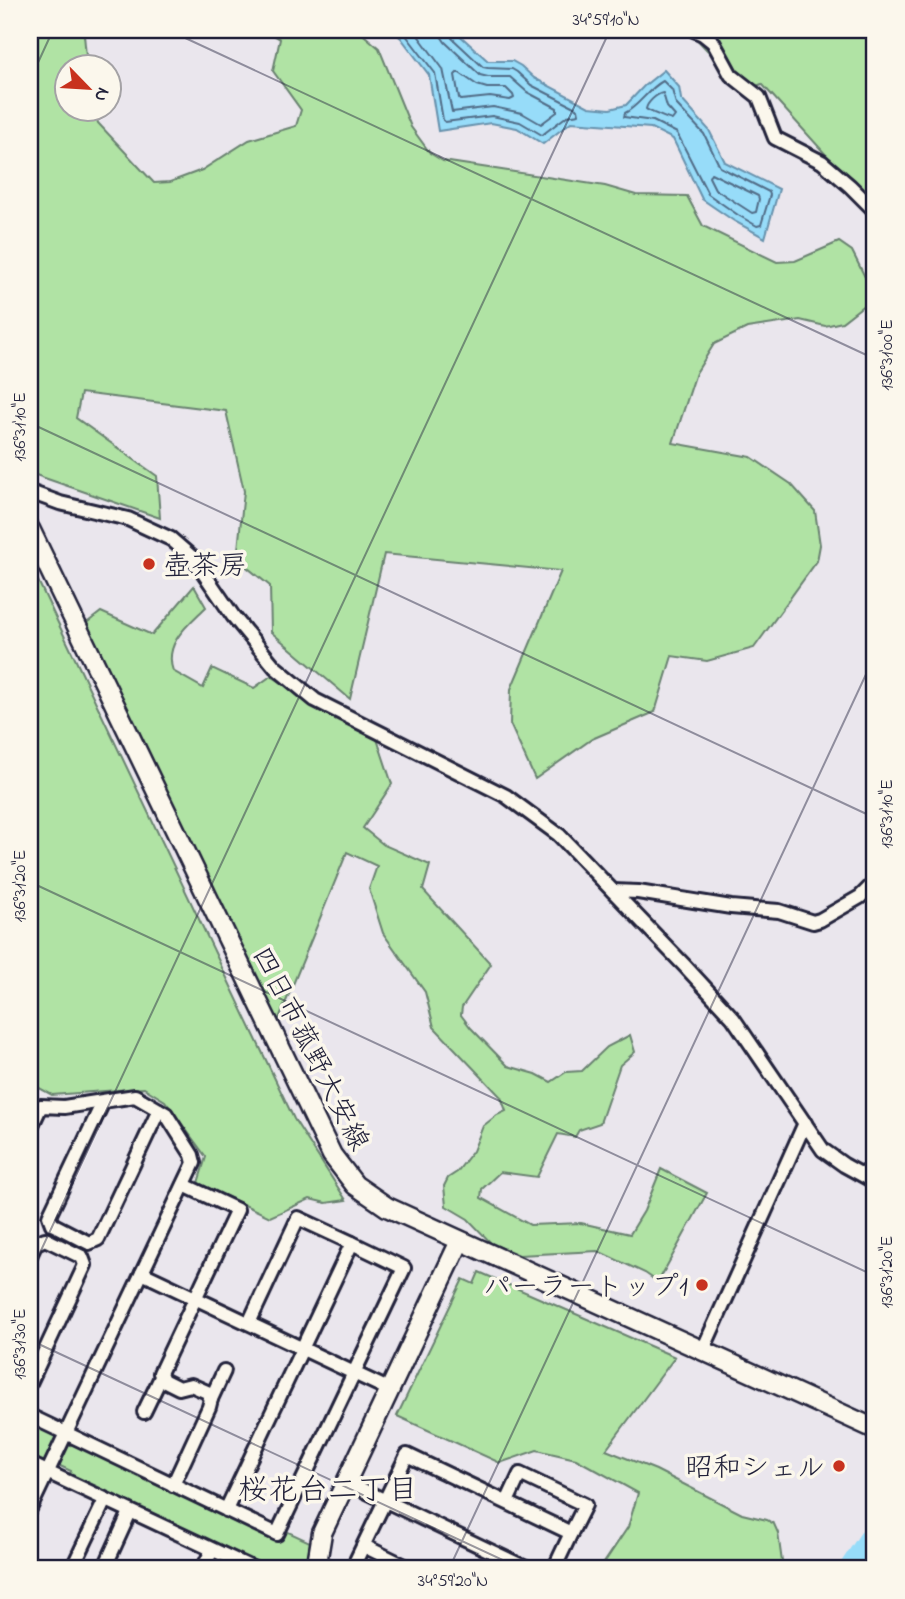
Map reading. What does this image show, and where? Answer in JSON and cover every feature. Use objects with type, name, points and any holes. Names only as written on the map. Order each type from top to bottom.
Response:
[{"type":"main road","name":"四日市菰野大安線","points":[[30,529],[332,1155],[355,1185],[387,1207],[875,1429]]},
{"type":"main road","points":[[316,1569],[322,1534],[460,1241]]},
{"type":"street","points":[[694,30],[713,42],[731,75],[759,97],[775,138],[822,162],[875,211]]},
{"type":"street","points":[[30,492],[60,503],[128,519],[171,539],[194,559],[233,617],[275,667],[295,684],[315,699],[506,796],[559,835],[733,1018],[823,1150],[875,1182]]},
{"type":"street","points":[[613,891],[779,911],[813,922],[860,897],[875,882]]},
{"type":"street","points":[[30,1129],[35,1104],[64,1107],[135,1096],[166,1114],[192,1155],[194,1163],[30,1509]]},
{"type":"street","points":[[89,1243],[52,1224],[48,1216],[103,1102]]},
{"type":"street","points":[[82,1257],[89,1243],[97,1239],[159,1110]]},
{"type":"street","points":[[702,1352],[805,1123]]},
{"type":"street","points":[[144,1412],[237,1210],[184,1185]]},
{"type":"street","points":[[30,1416],[277,1534],[404,1268],[298,1218],[248,1323]]},
{"type":"street","points":[[30,1256],[36,1243],[45,1239],[52,1224]]},
{"type":"street","points":[[30,1384],[85,1265],[82,1257],[45,1239]]},
{"type":"street","points":[[226,1510],[352,1243]]},
{"type":"street","points":[[142,1273],[390,1390]]},
{"type":"street","points":[[173,1485],[224,1371]]},
{"type":"street","points":[[161,1377],[179,1388],[191,1385],[207,1392],[211,1399]]},
{"type":"street","points":[[354,1569],[407,1455],[571,1533]]},
{"type":"street","points":[[30,1464],[254,1569]]},
{"type":"street","points":[[507,1502],[520,1474],[585,1505],[554,1569]]},
{"type":"street","points":[[346,1482],[528,1569]]},
{"type":"street","points":[[72,1569],[105,1500]]},
{"type":"street","points":[[104,1569],[130,1512]]},
{"type":"street","points":[[364,1546],[411,1569]]},
{"type":"street","points":[[203,1569],[212,1550]]},
{"type":"green space","points":[[30,30],[82,30],[84,35],[86,52],[52,52],[52,122],[98,122],[154,183],[170,182],[202,170],[249,140],[296,126],[301,110],[273,71],[280,39],[265,30],[358,30],[379,48],[411,127],[430,153],[443,161],[605,186],[636,195],[687,196],[703,226],[777,262],[795,261],[839,242],[852,251],[868,283],[869,301],[842,322],[825,326],[800,320],[747,328],[714,344],[696,373],[673,443],[751,457],[791,484],[815,511],[820,545],[817,561],[754,648],[707,661],[672,656],[655,712],[592,739],[535,779],[510,724],[511,689],[561,571],[384,554],[350,699],[271,632],[270,586],[237,559],[244,491],[226,411],[81,393],[76,418],[157,476],[160,518],[30,473]]},
{"type":"green space","points":[[688,30],[875,30],[875,78],[872,86],[875,113],[875,209],[762,84],[745,90]]},
{"type":"green space","points":[[30,564],[294,1119],[346,1200],[326,1203],[310,1199],[270,1217],[198,1183],[206,1157],[165,1101],[144,1088],[52,1095],[30,1083]]},
{"type":"green space","points":[[194,586],[206,607],[179,635],[172,652],[173,671],[203,688],[212,668],[254,688],[271,676],[339,719],[377,739],[392,784],[363,828],[384,845],[430,865],[423,890],[491,964],[462,1007],[461,1015],[471,1028],[508,1066],[536,1074],[551,1082],[566,1072],[582,1071],[607,1047],[630,1035],[635,1052],[620,1065],[600,1123],[579,1130],[575,1137],[558,1134],[537,1177],[500,1172],[482,1189],[481,1198],[530,1225],[581,1223],[630,1234],[644,1211],[661,1169],[707,1193],[658,1282],[598,1251],[519,1255],[491,1243],[468,1219],[446,1206],[444,1186],[448,1178],[457,1172],[473,1151],[483,1126],[506,1111],[501,1097],[434,1027],[425,992],[383,933],[369,889],[377,866],[347,852],[276,1026],[84,625],[101,612],[152,635]]},
{"type":"green space","points":[[479,1272],[675,1357],[606,1450],[656,1470],[742,1514],[774,1524],[778,1533],[783,1569],[600,1569],[628,1527],[638,1493],[576,1459],[537,1450],[500,1463],[397,1416],[463,1279],[474,1284]]},
{"type":"green space","points":[[30,1422],[55,1434],[57,1440],[44,1466],[30,1459]]},
{"type":"green space","points":[[76,1443],[279,1540],[284,1530],[310,1542],[307,1569],[266,1569],[69,1477],[71,1471],[58,1465],[68,1446]]},
{"type":"water","points":[[392,30],[454,30],[488,61],[512,61],[534,78],[589,107],[610,109],[626,105],[664,70],[679,87],[681,99],[709,130],[725,162],[779,189],[765,238],[702,199],[673,139],[651,128],[571,122],[543,144],[517,128],[491,123],[438,131],[429,75]]},
{"type":"waterway","points":[[848,1569],[875,1528]]},
{"type":"place","name":"壺茶房","points":[[149,564]]},
{"type":"place","name":"パーラートップ1","points":[[702,1285]]},
{"type":"place","name":"昭和シェル","points":[[839,1466]]},
{"type":"district","name":"桜花台二丁目","points":[[328,1489]]}]
